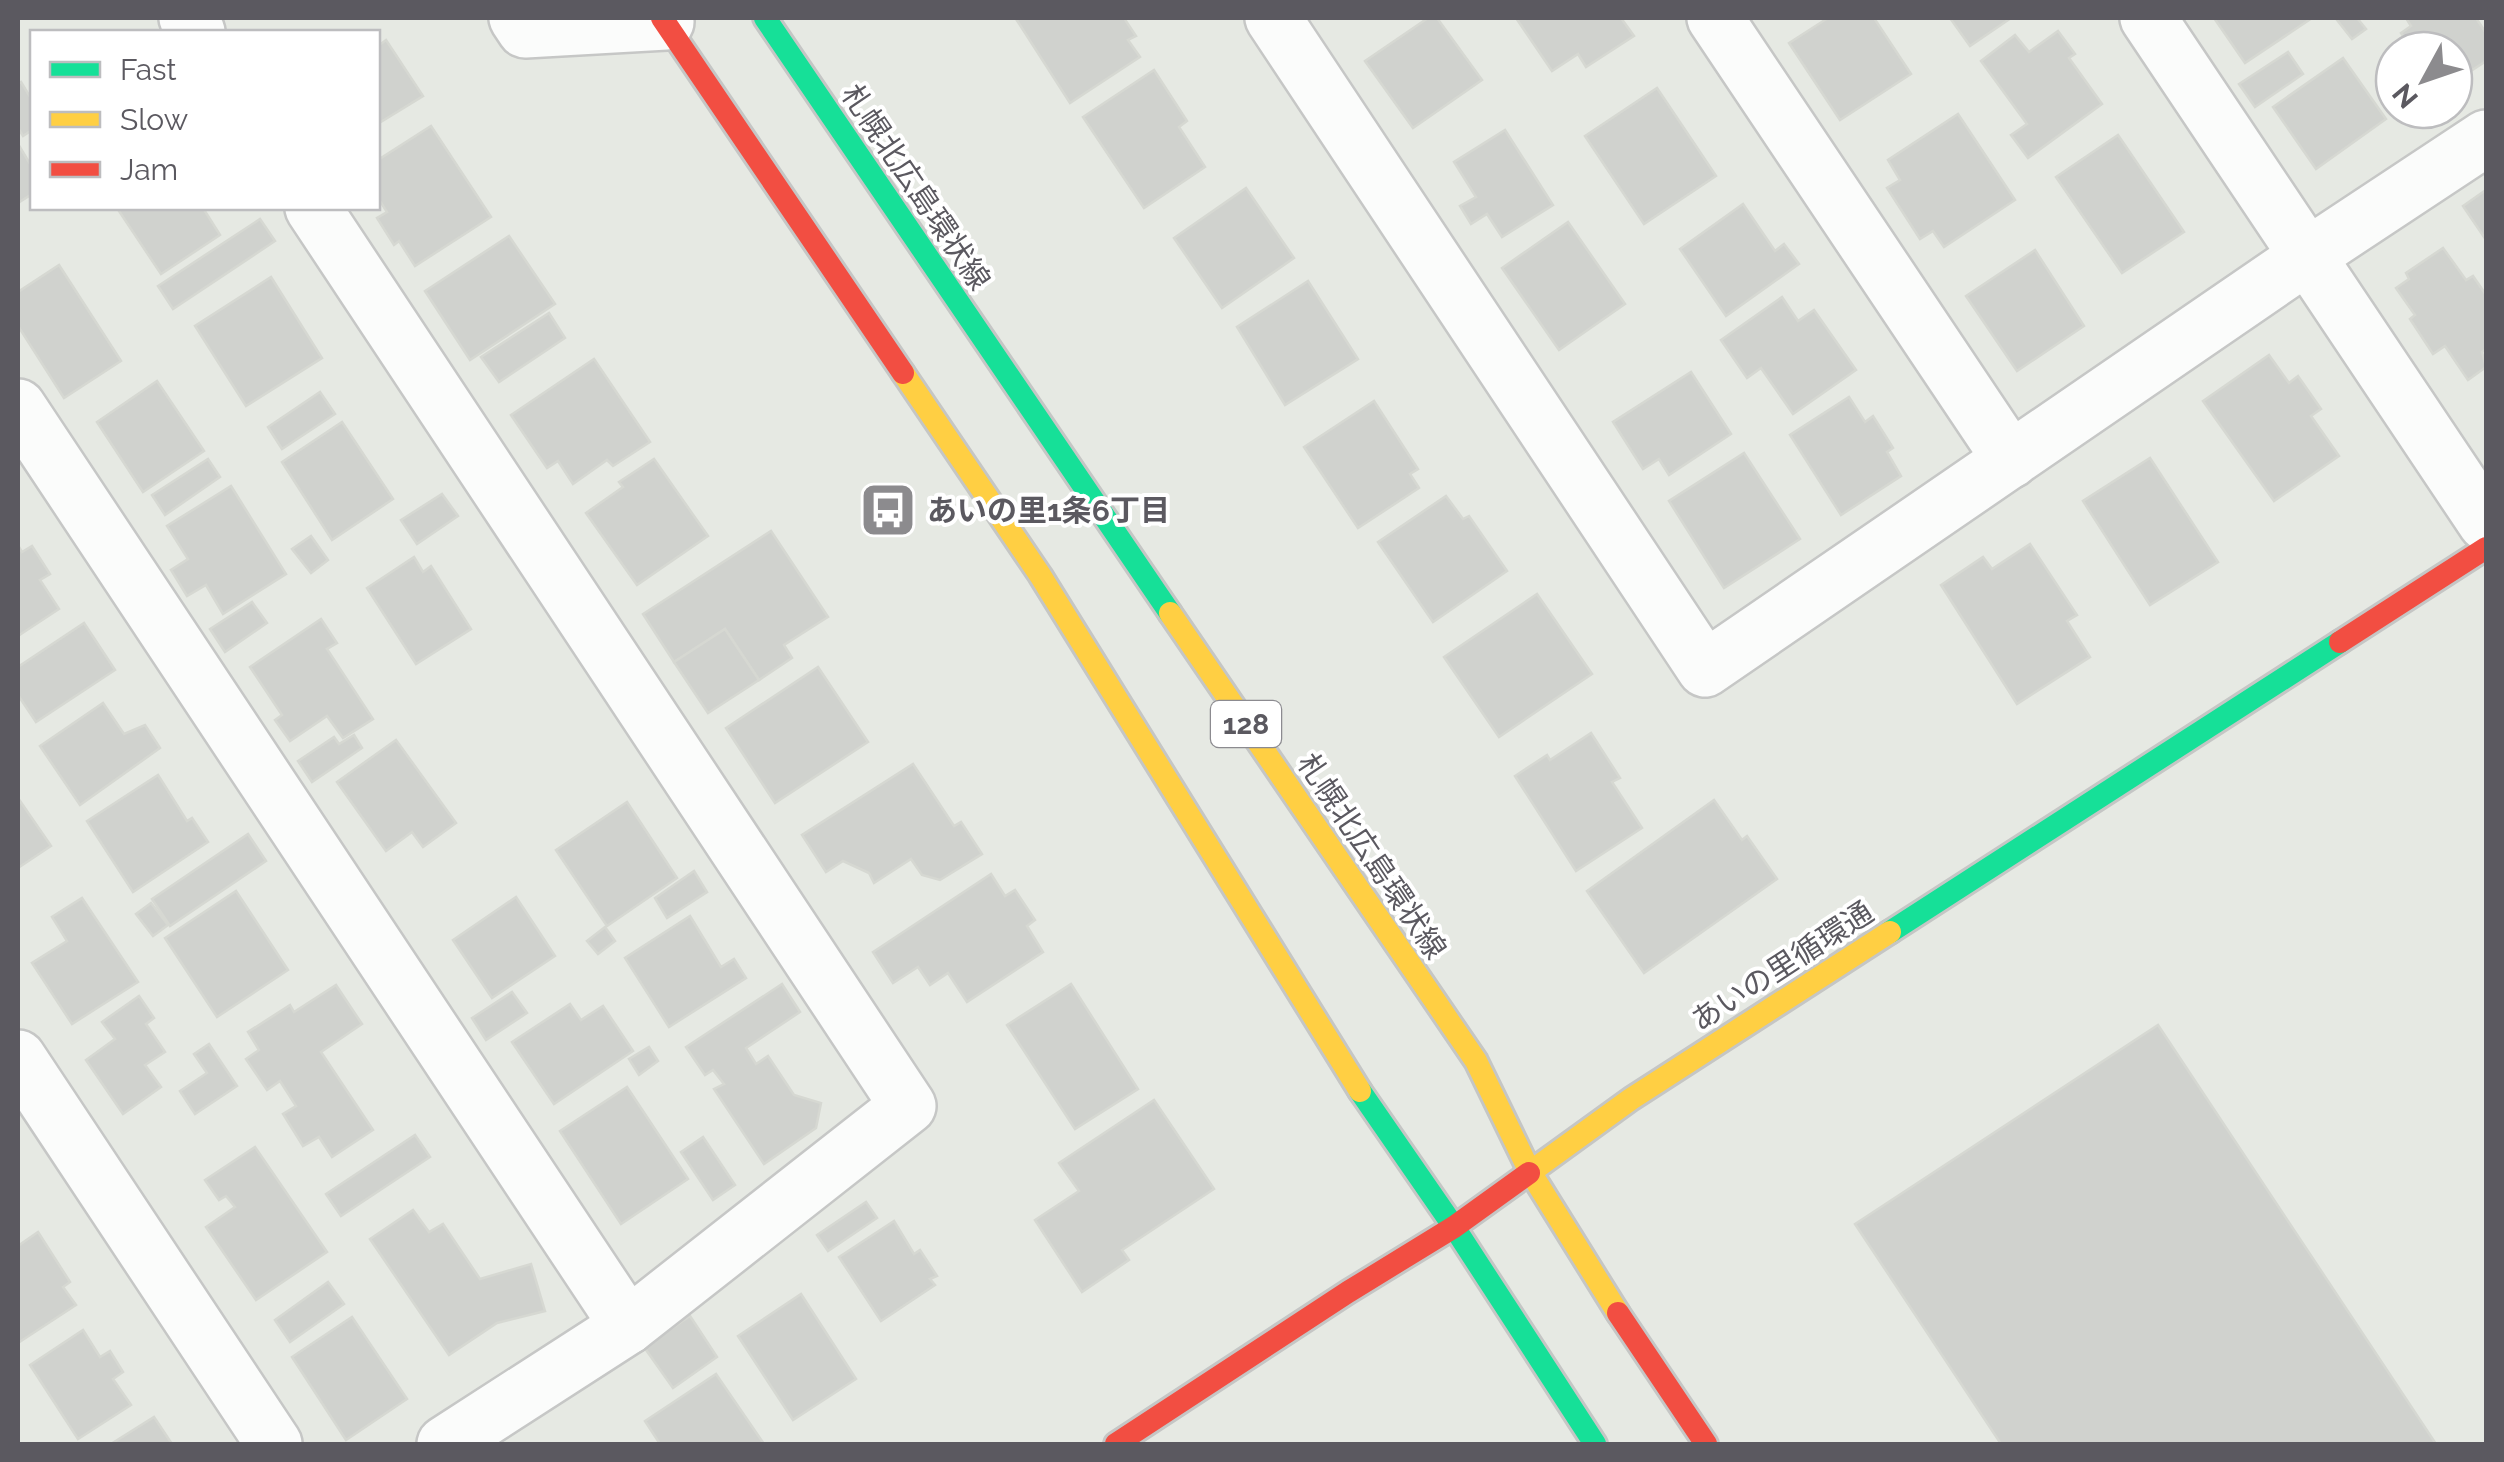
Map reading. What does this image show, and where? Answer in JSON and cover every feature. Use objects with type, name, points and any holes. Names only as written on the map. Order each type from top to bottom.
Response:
[{"type":"main road","name":"札幌北広島環状線","points":[[765,18],[1476,1061],[1529,1170],[1706,1444]]},
{"type":"main road","points":[[664,20],[1040,575],[1376,1116],[1596,1444]]},
{"type":"main road","name":"あいの里循環通","points":[[1116,1444],[1348,1292],[1454,1228],[1630,1098],[2486,548]]},
{"type":"street","points":[[517,18],[525,30],[664,20]]},
{"type":"street","points":[[1273,18],[1705,669],[2486,138]]},
{"type":"street","points":[[1715,18],[2011,460]]},
{"type":"street","points":[[2148,18],[2486,522]]},
{"type":"street","points":[[314,210],[908,1106],[628,1326],[445,1444]]},
{"type":"street","points":[[18,407],[628,1326]]},
{"type":"street","points":[[18,1058],[274,1444]]},
{"type":"building","points":[[1124,18],[1136,36],[1128,40],[1140,57],[1070,103],[1016,19]]},
{"type":"building","points":[[1428,18],[1437,18],[1482,80],[1413,128],[1365,61]]},
{"type":"building","points":[[1516,18],[1621,18],[1634,36],[1586,67],[1578,54],[1552,71]]},
{"type":"building","points":[[1828,18],[1874,18],[1911,74],[1840,120],[1789,43]]},
{"type":"building","points":[[1950,18],[2011,18],[1970,46]]},
{"type":"building","points":[[2214,18],[2312,18],[2245,63]]},
{"type":"building","points":[[2357,18],[2366,29],[2352,39],[2337,20]]},
{"type":"building","points":[[2406,18],[2476,18],[2486,33],[2486,61],[2474,69],[2474,30],[2405,30],[2411,26]]},
{"type":"building","points":[[2058,31],[2075,54],[2069,58],[2102,104],[2028,158],[2011,135],[2027,124],[1981,61],[2015,35],[2029,52]]},
{"type":"building","points":[[386,40],[423,96],[380,122],[380,44]]},
{"type":"building","points":[[2288,52],[2303,74],[2255,107],[2239,84]]},
{"type":"building","points":[[2343,58],[2374,102],[2374,128],[2316,169],[2273,107]]},
{"type":"building","points":[[1154,70],[1187,121],[1179,127],[1205,167],[1144,208],[1083,117]]},
{"type":"building","points":[[21,82],[30,97],[30,131],[23,136],[18,128]]},
{"type":"building","points":[[1657,88],[1716,176],[1644,224],[1585,136]]},
{"type":"building","points":[[1958,114],[2015,200],[1944,247],[1933,231],[1920,239],[1887,188],[1900,180],[1888,160]]},
{"type":"building","points":[[431,126],[491,217],[415,266],[399,241],[394,245],[377,218],[387,212],[380,201],[380,159]]},
{"type":"building","points":[[1505,130],[1553,205],[1502,237],[1487,214],[1471,224],[1460,206],[1476,197],[1454,162]]},
{"type":"building","points":[[2118,135],[2184,232],[2122,273],[2056,177]]},
{"type":"building","points":[[18,144],[30,164],[30,195],[18,203]]},
{"type":"building","points":[[1246,188],[1294,258],[1222,308],[1174,238]]},
{"type":"building","points":[[2486,190],[2486,240],[2463,206]]},
{"type":"building","points":[[1743,204],[1775,251],[1784,244],[1799,264],[1726,316],[1680,249]]},
{"type":"building","points":[[118,210],[204,210],[220,235],[161,274]]},
{"type":"building","points":[[260,219],[275,241],[173,309],[158,286]]},
{"type":"building","points":[[1568,222],[1625,304],[1559,350],[1502,268]]},
{"type":"building","points":[[509,236],[555,304],[470,360],[425,291]]},
{"type":"building","points":[[2443,248],[2466,280],[2473,276],[2486,295],[2486,349],[2482,352],[2486,367],[2468,380],[2445,346],[2433,354],[2410,319],[2415,315],[2396,288],[2409,279],[2406,273]]},
{"type":"building","points":[[2035,250],[2084,326],[2017,371],[1966,296]]},
{"type":"building","points":[[59,265],[121,361],[64,398],[18,326],[18,292]]},
{"type":"building","points":[[271,277],[322,358],[246,406],[195,326]]},
{"type":"building","points":[[1308,281],[1358,359],[1285,405],[1237,327]]},
{"type":"building","points":[[1782,297],[1798,321],[1814,310],[1856,370],[1793,414],[1761,368],[1747,378],[1721,340]]},
{"type":"building","points":[[549,313],[565,338],[499,382],[481,357]]},
{"type":"building","points":[[2269,355],[2289,383],[2298,376],[2321,409],[2311,416],[2339,456],[2274,501],[2203,401]]},
{"type":"building","points":[[594,359],[650,442],[613,466],[607,460],[573,484],[558,461],[547,468],[511,415]]},
{"type":"building","points":[[1691,372],[1731,434],[1669,475],[1659,459],[1643,469],[1613,422]]},
{"type":"building","points":[[157,381],[204,451],[143,492],[97,422]]},
{"type":"building","points":[[320,392],[335,414],[282,449],[268,427]]},
{"type":"building","points":[[1849,397],[1865,422],[1873,416],[1893,448],[1887,452],[1901,476],[1841,515],[1790,435]]},
{"type":"building","points":[[1374,401],[1418,469],[1410,474],[1419,488],[1358,528],[1304,447]]},
{"type":"building","points":[[342,422],[393,499],[332,540],[282,462]]},
{"type":"building","points":[[1744,453],[1800,539],[1724,588],[1669,501]]},
{"type":"building","points":[[2150,458],[2218,562],[2150,605],[2083,501]]},
{"type":"building","points":[[208,459],[220,477],[165,515],[152,495]]},
{"type":"building","points":[[654,459],[708,536],[637,585],[586,513],[623,487],[619,482]]},
{"type":"building","points":[[231,486],[286,574],[223,614],[206,585],[187,596],[171,570],[188,559],[167,526]]},
{"type":"building","points":[[442,494],[458,516],[417,544],[401,520]]},
{"type":"building","points":[[1446,496],[1463,519],[1469,516],[1507,571],[1433,622],[1378,542]]},
{"type":"building","points":[[771,531],[828,617],[784,645],[792,658],[759,680],[725,629],[674,662],[643,614]]},
{"type":"building","points":[[311,536],[328,560],[311,573],[292,549]]},
{"type":"building","points":[[2030,544],[2077,615],[2067,621],[2090,657],[2017,704],[1941,585],[1983,557],[1992,569]]},
{"type":"building","points":[[18,545],[22,552],[32,546],[50,574],[40,580],[59,609],[18,636]]},
{"type":"building","points":[[414,557],[423,572],[431,566],[471,629],[416,664],[367,588]]},
{"type":"building","points":[[1537,594],[1592,674],[1499,737],[1444,657]]},
{"type":"building","points":[[252,602],[267,623],[225,652],[210,629]]},
{"type":"building","points":[[321,619],[337,643],[327,649],[373,719],[343,738],[327,716],[290,741],[275,720],[282,715],[250,667]]},
{"type":"building","points":[[84,623],[115,670],[36,722],[18,695],[18,667]]},
{"type":"building","points":[[725,629],[759,680],[708,713],[674,662]]},
{"type":"building","points":[[818,667],[868,742],[775,803],[726,728]]},
{"type":"building","points":[[103,703],[124,734],[145,725],[160,748],[80,805],[40,746]]},
{"type":"building","points":[[1591,733],[1620,778],[1612,782],[1642,828],[1576,871],[1515,776],[1547,755],[1550,760]]},
{"type":"building","points":[[354,735],[362,748],[312,782],[298,761],[334,737],[339,744]]},
{"type":"building","points":[[396,740],[456,823],[423,847],[412,832],[386,851],[337,782]]},
{"type":"building","points":[[913,764],[954,826],[961,822],[982,854],[940,880],[922,875],[911,859],[874,883],[869,873],[843,861],[826,872],[802,835]]},
{"type":"building","points":[[158,775],[187,821],[192,818],[208,842],[133,892],[87,821]]},
{"type":"building","points":[[18,798],[51,846],[18,868]]},
{"type":"building","points":[[1714,800],[1742,840],[1747,836],[1777,879],[1644,973],[1587,891]]},
{"type":"building","points":[[627,802],[677,878],[607,926],[556,850]]},
{"type":"building","points":[[248,834],[266,861],[170,926],[152,899]]},
{"type":"building","points":[[694,871],[707,892],[667,918],[655,898]]},
{"type":"building","points":[[991,874],[1005,896],[1015,890],[1035,920],[1027,926],[1043,952],[967,1002],[948,973],[930,985],[918,967],[893,983],[873,952]]},
{"type":"building","points":[[236,891],[288,970],[217,1017],[165,938]]},
{"type":"building","points":[[516,897],[555,956],[492,998],[453,940]]},
{"type":"building","points":[[82,898],[138,982],[72,1024],[32,963],[67,941],[52,917]]},
{"type":"building","points":[[151,903],[168,925],[153,936],[136,914]]},
{"type":"building","points":[[690,916],[721,967],[734,959],[746,978],[669,1027],[625,958]]},
{"type":"building","points":[[605,927],[615,941],[598,954],[587,941]]},
{"type":"building","points":[[782,984],[800,1012],[746,1048],[756,1064],[768,1056],[794,1095],[821,1103],[816,1128],[764,1164],[714,1089],[724,1084],[713,1070],[705,1075],[686,1047]]},
{"type":"building","points":[[1071,984],[1138,1089],[1075,1129],[1007,1025]]},
{"type":"building","points":[[336,985],[362,1024],[321,1052],[373,1130],[332,1157],[319,1137],[303,1146],[283,1114],[296,1106],[280,1081],[267,1090],[246,1059],[259,1050],[248,1032],[290,1005],[294,1012]]},
{"type":"building","points":[[512,992],[527,1013],[486,1040],[472,1018]]},
{"type":"building","points":[[139,996],[154,1018],[146,1024],[165,1052],[145,1065],[161,1087],[123,1114],[86,1060],[115,1039],[102,1022]]},
{"type":"building","points":[[570,1004],[581,1020],[603,1006],[633,1051],[554,1104],[512,1042]]},
{"type":"building","points":[[2158,1025],[2436,1444],[2001,1444],[1855,1224]]},
{"type":"building","points":[[209,1044],[237,1086],[195,1114],[180,1091],[207,1073],[194,1054]]},
{"type":"building","points":[[649,1047],[658,1061],[639,1075],[629,1059]]},
{"type":"building","points":[[627,1087],[688,1179],[621,1224],[560,1131]]},
{"type":"building","points":[[1154,1100],[1214,1189],[1122,1250],[1129,1260],[1082,1292],[1035,1220],[1079,1191],[1059,1163]]},
{"type":"building","points":[[415,1135],[430,1157],[341,1216],[326,1194]]},
{"type":"building","points":[[703,1137],[735,1185],[713,1200],[681,1152]]},
{"type":"building","points":[[255,1147],[327,1252],[256,1300],[206,1227],[235,1207],[226,1196],[219,1200],[205,1180]]},
{"type":"building","points":[[866,1202],[877,1218],[828,1251],[817,1235]]},
{"type":"building","points":[[413,1210],[429,1232],[443,1224],[480,1279],[531,1264],[545,1311],[497,1323],[449,1355],[370,1239]]},
{"type":"building","points":[[894,1221],[914,1254],[920,1250],[937,1276],[930,1279],[935,1285],[881,1321],[839,1257]]},
{"type":"building","points":[[38,1232],[70,1282],[63,1287],[76,1305],[18,1343],[18,1246]]},
{"type":"building","points":[[328,1282],[344,1304],[290,1342],[275,1320]]},
{"type":"building","points":[[801,1294],[856,1379],[793,1420],[738,1336]]},
{"type":"building","points":[[690,1316],[717,1357],[673,1388],[644,1347]]},
{"type":"building","points":[[352,1317],[407,1399],[346,1440],[292,1357]]},
{"type":"building","points":[[83,1330],[100,1357],[110,1351],[123,1372],[113,1379],[131,1405],[78,1439],[30,1365]]},
{"type":"building","points":[[716,1374],[764,1444],[660,1444],[645,1421]]},
{"type":"building","points":[[154,1417],[172,1444],[111,1444]]},
{"type":"traffic: fast","points":[[765,18],[1170,613]]},
{"type":"traffic: fast","points":[[1890,932],[2340,642]]},
{"type":"traffic: fast","points":[[1360,1091],[1595,1444]]},
{"type":"traffic: slow","points":[[903,373],[1040,575],[1360,1091]]},
{"type":"traffic: slow","points":[[1170,613],[1476,1061],[1529,1170],[1618,1313]]},
{"type":"traffic: slow","points":[[1529,1173],[1631,1099],[1890,932]]},
{"type":"traffic: jam","points":[[662,18],[903,373]]},
{"type":"traffic: jam","points":[[2340,642],[2486,548]]},
{"type":"traffic: jam","points":[[1116,1444],[1454,1227],[1529,1173]]},
{"type":"traffic: jam","points":[[1618,1313],[1706,1444]]},
{"type":"place","name":"あいの里1条6丁目","points":[[888,510]]}]
